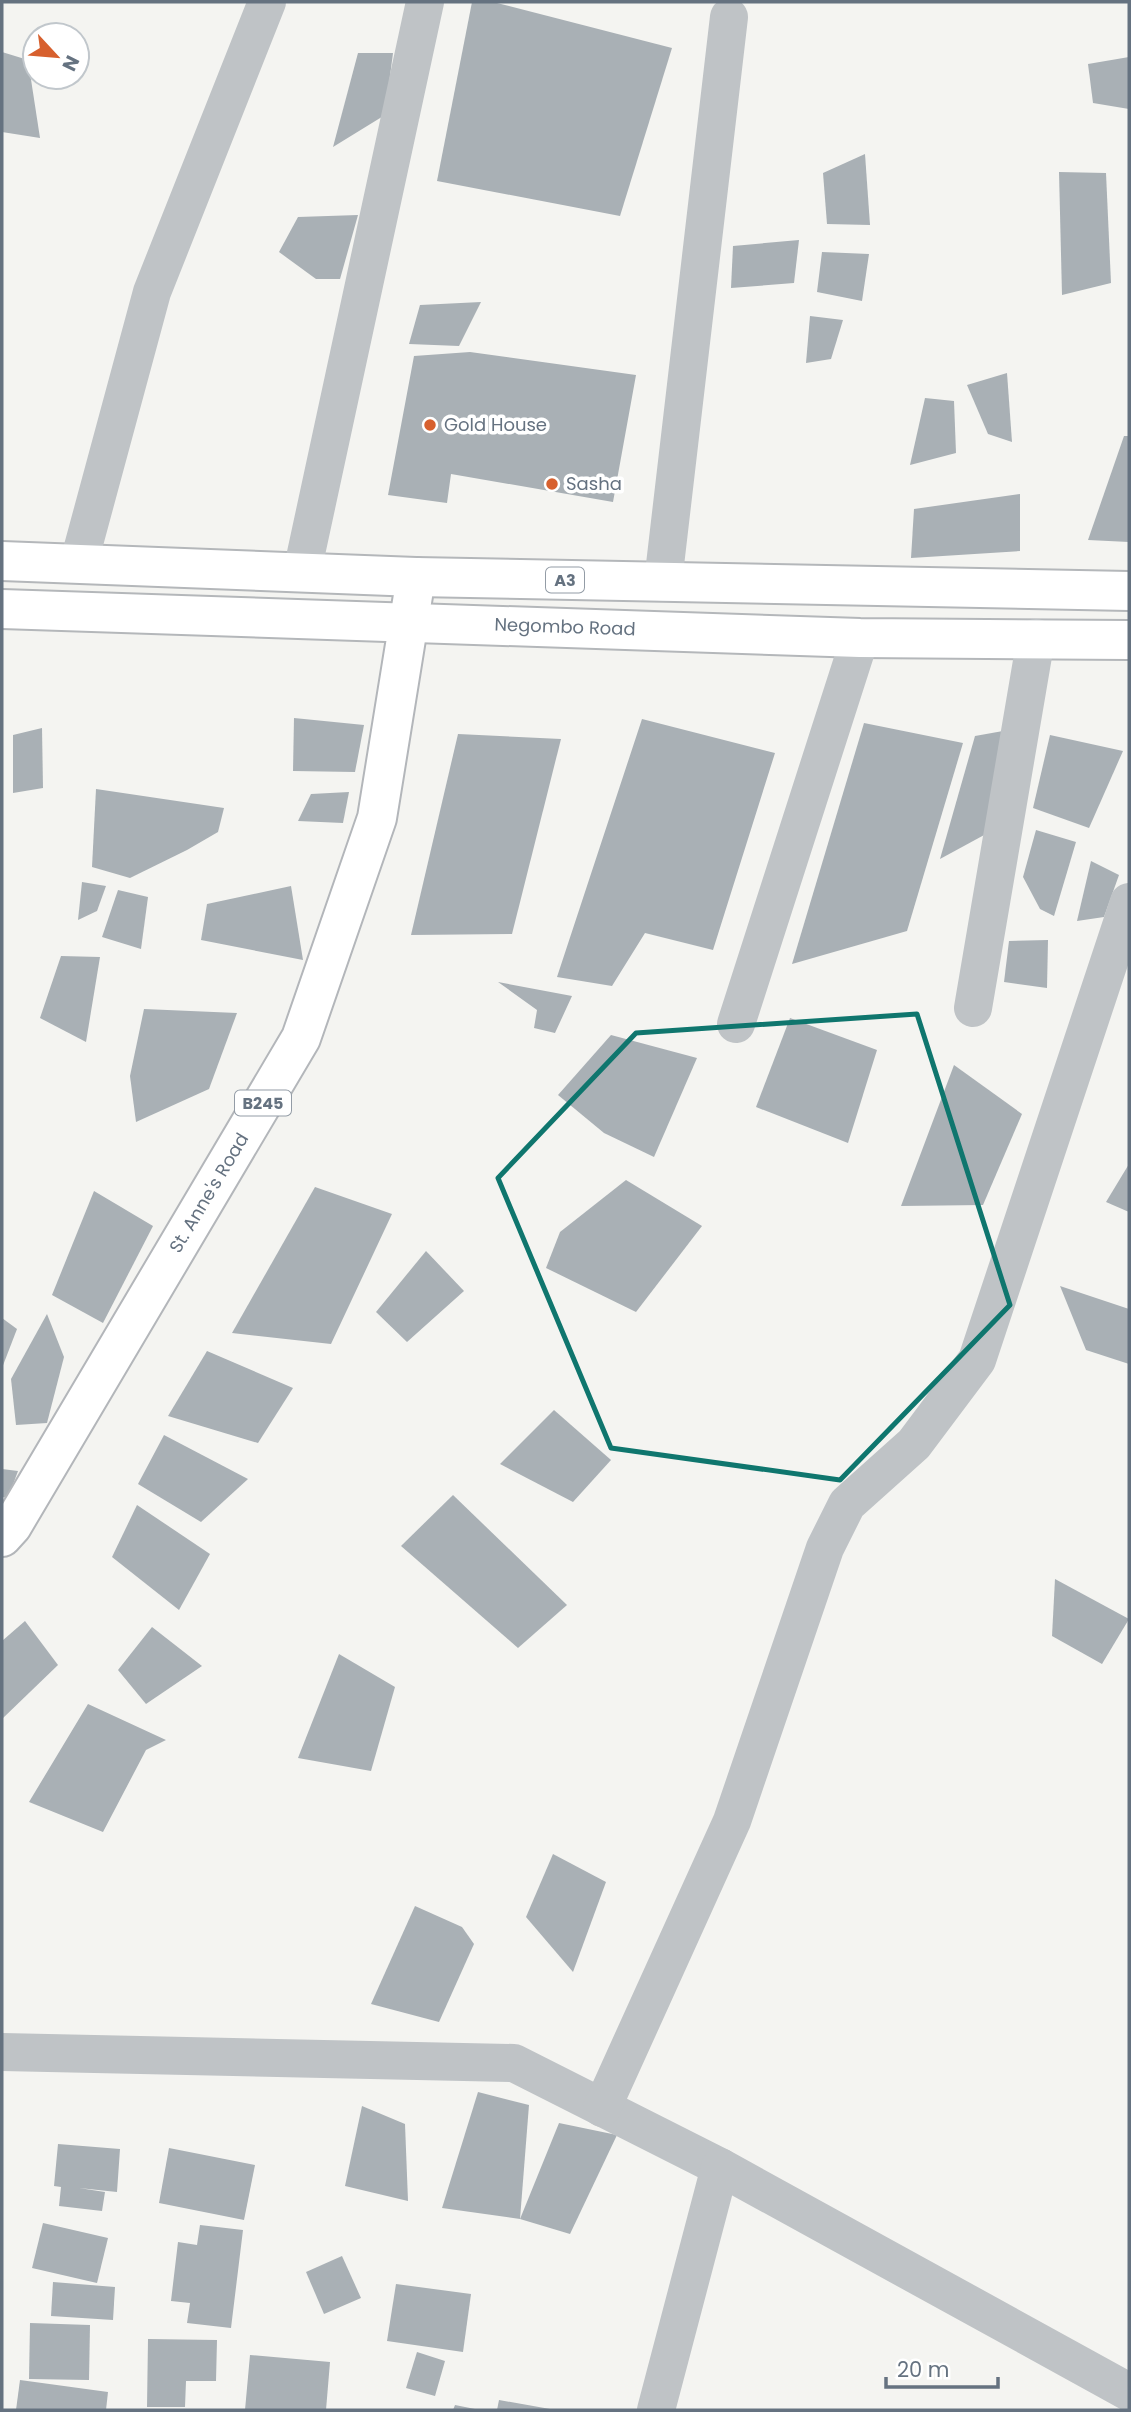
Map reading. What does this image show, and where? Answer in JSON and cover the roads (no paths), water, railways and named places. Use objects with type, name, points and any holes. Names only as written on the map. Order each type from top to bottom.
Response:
[{"type":"main road","name":"A3","points":[[2,561],[79,562],[416,578],[1129,591]]},
{"type":"main road","name":"St. Anne's Road","points":[[5,1528],[301,1038],[377,818],[416,578]]},
{"type":"main road","name":"Negombo Road","points":[[2,609],[860,638],[1129,640]]},
{"type":"street","points":[[79,562],[152,292],[267,2]]},
{"type":"street","points":[[302,572],[425,2]]},
{"type":"street","points":[[663,582],[729,17]]},
{"type":"street","points":[[736,1024],[860,638]]},
{"type":"street","points":[[973,1008],[1036,638]]},
{"type":"street","points":[[603,2108],[732,1821],[825,1548],[847,1504],[914,1444],[977,1360],[1129,902]]},
{"type":"street","points":[[2,2052],[514,2063],[720,2167],[1129,2392]]},
{"type":"street","points":[[656,2410],[720,2167]]},
{"type":"place","name":"Gold House","points":[[430,425]]},
{"type":"place","name":"Sasha","points":[[552,484]]}]
